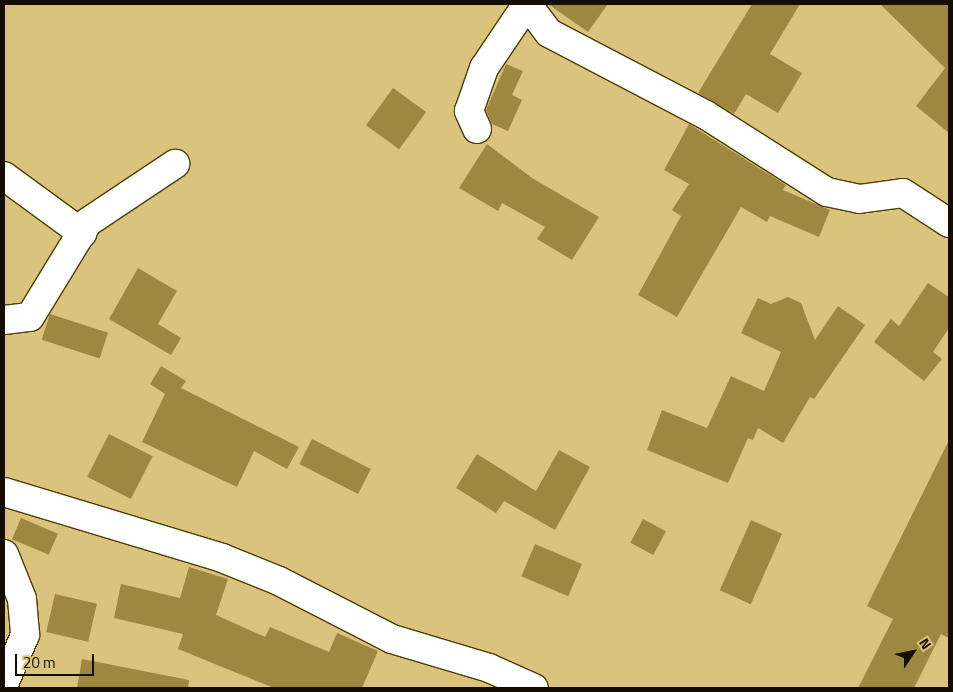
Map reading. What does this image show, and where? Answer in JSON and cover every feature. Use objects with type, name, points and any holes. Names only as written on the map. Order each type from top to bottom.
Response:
[{"type":"street","points":[[477,129],[469,111],[484,68],[527,4],[549,33],[706,115],[827,192],[859,199],[903,193],[949,223]]},
{"type":"street","points":[[4,320],[30,317],[82,233],[106,208],[175,164]]},
{"type":"street","points":[[4,176],[82,233]]},
{"type":"street","points":[[4,492],[222,558],[279,581],[392,639],[489,668],[534,688]]},
{"type":"street","points":[[4,554],[22,599],[25,635],[4,684]]},
{"type":"building","points":[[548,4],[608,4],[588,32]]},
{"type":"building","points":[[752,4],[800,4],[770,54],[802,73],[778,113],[746,94],[734,114],[698,93]]},
{"type":"building","points":[[880,4],[949,4],[949,133],[916,106],[945,68]]},
{"type":"building","points":[[506,64],[523,71],[512,95],[522,100],[508,131],[492,124],[486,110]]},
{"type":"building","points":[[393,88],[426,112],[399,149],[366,125]]},
{"type":"building","points":[[689,124],[786,185],[783,190],[830,210],[819,237],[770,216],[767,222],[741,207],[677,317],[638,295],[681,216],[672,210],[689,184],[664,170]]},
{"type":"building","points":[[487,144],[532,178],[599,217],[572,260],[537,239],[545,227],[502,203],[498,211],[459,188]]},
{"type":"building","points":[[138,268],[177,291],[158,324],[181,338],[171,355],[109,319]]},
{"type":"building","points":[[928,283],[949,297],[949,328],[933,352],[942,359],[924,381],[874,342],[891,319],[899,326]]},
{"type":"building","points":[[788,297],[801,303],[815,340],[838,306],[865,325],[814,399],[810,397],[783,443],[758,428],[753,440],[748,438],[728,483],[647,450],[662,410],[707,428],[731,376],[764,391],[781,352],[741,333],[758,298],[771,304]]},
{"type":"building","points":[[50,314],[108,333],[100,359],[42,340]]},
{"type":"building","points":[[161,366],[186,381],[181,388],[299,447],[287,469],[254,451],[237,487],[142,442],[165,394],[150,384]]},
{"type":"building","points":[[109,434],[153,456],[131,499],[87,477]]},
{"type":"building","points":[[312,439],[371,469],[358,494],[299,464]]},
{"type":"building","points":[[949,440],[949,638],[941,634],[914,688],[858,688],[893,619],[867,606]]},
{"type":"building","points":[[559,450],[590,467],[555,530],[504,501],[496,513],[456,488],[477,454],[536,491]]},
{"type":"building","points":[[21,518],[58,534],[49,555],[12,539]]},
{"type":"building","points":[[643,519],[666,531],[653,555],[630,543]]},
{"type":"building","points":[[751,520],[782,534],[751,604],[720,590]]},
{"type":"building","points":[[535,544],[582,564],[568,596],[521,576]]},
{"type":"building","points":[[189,567],[228,579],[216,615],[265,637],[270,627],[329,652],[337,633],[378,651],[362,688],[274,688],[178,649],[183,634],[114,618],[121,584],[180,598]]},
{"type":"building","points":[[55,594],[97,604],[88,642],[46,632]]},
{"type":"building","points":[[82,659],[189,680],[188,688],[77,688]]}]
